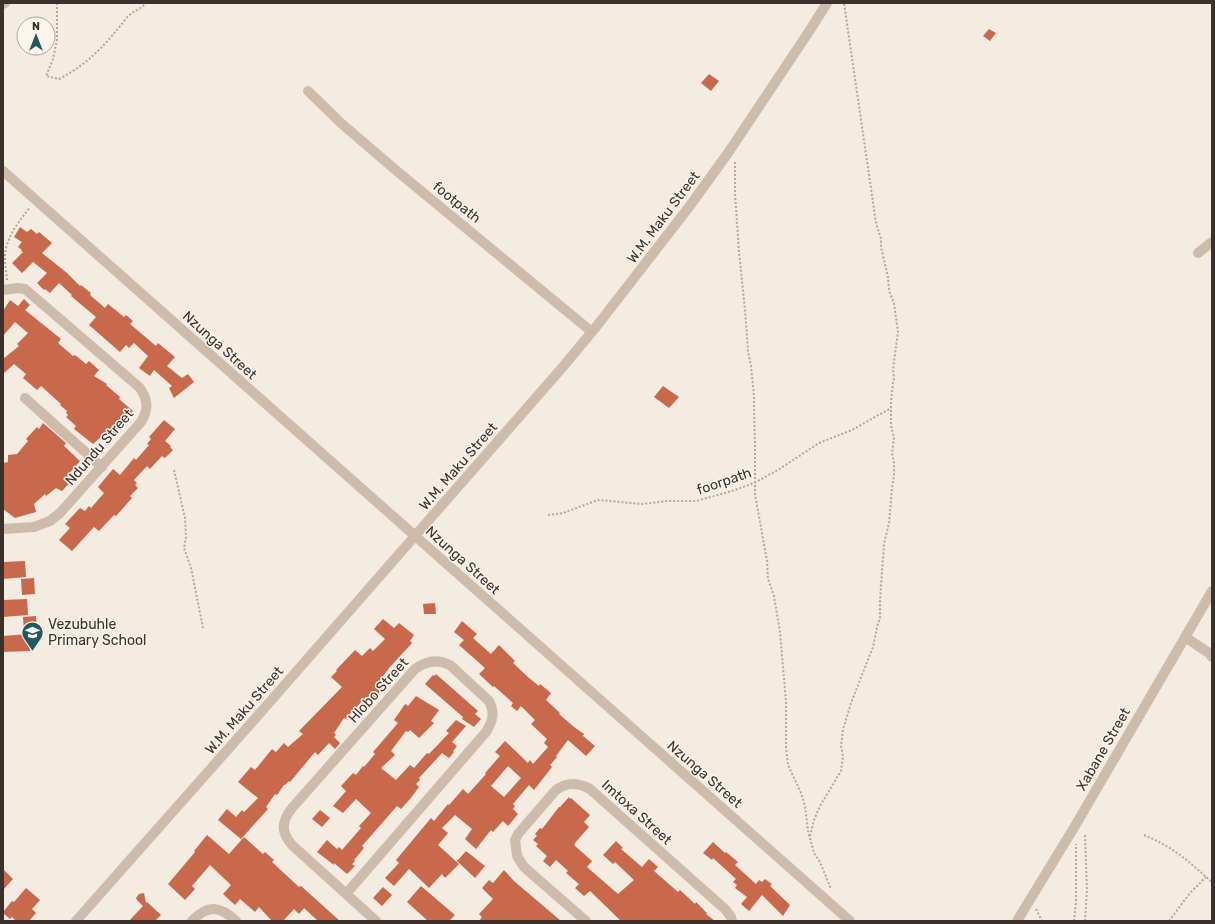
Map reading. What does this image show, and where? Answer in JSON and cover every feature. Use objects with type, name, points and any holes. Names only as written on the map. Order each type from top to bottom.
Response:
[{"type":"street","name":"W.M. Maku Street","points":[[76,921],[261,712],[592,332],[689,207],[728,153],[827,3]]},
{"type":"street","name":"footpath","points":[[308,91],[342,124],[592,332]]},
{"type":"street","name":"Nzunga Street","points":[[3,171],[850,921]]},
{"type":"street","points":[[1198,253],[1212,242]]},
{"type":"street","name":"Ndundu Street","points":[[3,529],[34,527],[50,521],[60,513],[141,422],[147,409],[144,394],[139,387],[26,290],[18,288],[6,289]]},
{"type":"street","points":[[25,398],[102,467]]},
{"type":"street","name":"Xabane Street","points":[[1017,921],[1075,826],[1212,591]]},
{"type":"street","points":[[1185,637],[1210,653],[1212,657]]},
{"type":"street","name":"Hlobo Street","points":[[346,894],[490,726],[493,713],[489,700],[450,666],[443,662],[429,661],[421,664],[415,669],[292,808],[285,820],[284,833],[292,846],[376,921]]},
{"type":"street","name":"Imtoxa Street","points":[[586,921],[524,867],[517,856],[515,848],[515,840],[522,829],[555,791],[568,784],[583,785],[590,789],[726,910],[732,921]]},
{"type":"street","points":[[192,921],[199,913],[207,909],[214,908],[236,921]]},
{"type":"path","points":[[57,3],[57,40],[53,59],[46,76],[59,79],[86,62],[128,16],[143,7],[146,3]]},
{"type":"path","points":[[810,836],[814,820],[820,806],[841,772],[843,756],[841,746],[843,730],[851,702],[873,647],[880,619],[884,544],[894,475],[892,453],[894,438],[891,424],[891,393],[895,375],[893,369],[898,341],[897,320],[895,317],[894,303],[889,291],[888,277],[876,223],[844,3]]},
{"type":"path","points":[[734,160],[734,193],[748,351],[754,396],[756,444],[754,483],[767,561],[768,579],[774,596],[780,632],[786,702],[786,748],[788,765],[805,806],[806,821],[814,853],[820,862],[831,891],[833,906]]},
{"type":"path","points":[[6,289],[6,246],[20,220],[36,200]]},
{"type":"path","name":"foorpath","points":[[548,515],[563,513],[598,500],[642,504],[668,501],[696,501],[732,491],[754,483],[778,470],[819,443],[852,430],[891,408]]},
{"type":"path","points":[[174,470],[185,518],[186,537],[184,548],[191,568],[203,628]]},
{"type":"path","points":[[1085,834],[1087,890],[1085,921]]},
{"type":"path","points":[[1144,835],[1152,840],[1160,842],[1174,851],[1212,882]]},
{"type":"path","points":[[1074,921],[1076,901],[1076,841]]},
{"type":"path","points":[[1170,921],[1186,898],[1206,876]]},
{"type":"building","points":[[989,29],[996,33],[990,41],[983,36]]},
{"type":"building","points":[[709,74],[719,81],[711,91],[701,83]]},
{"type":"building","points":[[20,227],[27,232],[31,229],[37,234],[39,232],[52,243],[42,253],[67,273],[80,286],[81,285],[91,293],[90,295],[105,308],[108,304],[124,317],[126,315],[133,321],[130,324],[156,346],[158,343],[175,357],[167,366],[182,378],[188,374],[194,382],[174,398],[169,388],[172,386],[154,370],[150,376],[139,368],[148,356],[134,343],[129,348],[126,345],[120,352],[89,325],[96,317],[71,296],[72,295],[59,283],[50,293],[45,289],[44,290],[37,283],[47,273],[33,262],[22,273],[12,263],[23,252],[18,247],[22,242],[14,237]]},
{"type":"building","points":[[24,299],[30,305],[25,310],[61,339],[58,343],[73,356],[75,355],[86,364],[89,361],[99,370],[94,376],[107,384],[106,385],[120,397],[119,399],[133,411],[114,433],[112,431],[105,439],[102,436],[93,444],[74,429],[76,426],[66,417],[68,415],[66,413],[67,411],[60,405],[61,404],[41,386],[37,390],[23,378],[26,374],[14,364],[3,374],[3,359],[19,346],[17,344],[28,333],[15,322],[3,336],[3,311],[10,300],[18,306]]},
{"type":"building","points":[[663,386],[679,397],[669,408],[654,397]]},
{"type":"building","points":[[164,420],[175,429],[165,441],[173,450],[165,458],[162,456],[150,469],[147,466],[134,480],[137,483],[135,485],[138,488],[130,496],[132,498],[116,516],[114,515],[99,531],[94,527],[72,551],[59,540],[70,528],[65,524],[80,508],[85,511],[89,506],[91,508],[104,493],[98,487],[113,469],[120,475],[134,458],[136,460],[149,445],[147,444],[151,439],[149,437]]},
{"type":"building","points":[[43,423],[66,443],[64,446],[80,461],[67,476],[72,480],[62,491],[56,488],[46,496],[45,494],[34,504],[36,512],[15,518],[3,509],[3,463],[8,462],[8,455],[17,454],[28,441],[26,439],[37,427],[39,429]]},
{"type":"building","points":[[25,561],[26,577],[3,579],[3,562]]},
{"type":"building","points":[[34,578],[35,594],[22,595],[21,579]]},
{"type":"building","points":[[27,599],[28,615],[3,617],[3,600]]},
{"type":"building","points":[[435,603],[436,614],[424,614],[423,604]]},
{"type":"building","points":[[36,616],[37,632],[24,633],[23,617]]},
{"type":"building","points":[[383,619],[394,628],[399,623],[414,635],[410,641],[412,643],[380,680],[385,685],[372,702],[366,697],[345,719],[344,718],[334,733],[336,735],[334,737],[340,743],[335,749],[329,743],[318,755],[315,752],[290,782],[289,781],[284,785],[277,795],[275,794],[266,807],[268,809],[241,839],[218,820],[227,809],[236,817],[242,810],[244,812],[258,798],[238,782],[251,767],[255,770],[272,749],[276,752],[284,743],[288,747],[303,734],[299,731],[342,687],[331,677],[337,671],[336,670],[355,650],[362,656],[370,648],[373,651],[385,639],[374,629]]},
{"type":"building","points":[[462,621],[477,634],[473,638],[491,654],[499,645],[515,661],[513,663],[529,678],[539,686],[540,684],[551,693],[546,700],[560,713],[559,714],[584,734],[583,736],[595,746],[586,756],[568,740],[550,765],[552,767],[534,790],[529,785],[513,804],[515,806],[513,809],[518,814],[508,826],[503,821],[493,832],[491,830],[476,849],[465,839],[472,829],[455,815],[442,828],[448,833],[438,845],[459,864],[445,878],[442,874],[429,888],[409,869],[394,886],[385,878],[399,863],[396,860],[431,818],[434,821],[463,789],[468,794],[500,756],[495,752],[505,741],[528,763],[530,760],[533,764],[548,747],[544,743],[547,739],[531,724],[535,720],[521,706],[517,711],[511,706],[513,703],[479,674],[485,668],[459,645],[464,640],[454,632]],"holes":[[[508,766],[521,778],[504,797],[491,786]]]},
{"type":"building","points":[[29,634],[30,651],[3,652],[3,636]]},
{"type":"building","points":[[436,674],[478,711],[475,714],[481,719],[474,727],[462,719],[463,717],[425,684],[433,675],[435,676]]},
{"type":"building","points":[[416,696],[439,710],[431,721],[434,723],[419,738],[410,730],[408,732],[406,731],[391,751],[395,755],[381,768],[396,780],[410,765],[414,768],[427,753],[429,754],[449,733],[446,731],[456,720],[466,726],[452,742],[457,746],[453,751],[454,752],[449,758],[442,753],[419,778],[420,780],[416,784],[419,787],[410,799],[401,809],[397,806],[362,846],[364,848],[352,864],[355,866],[347,874],[317,852],[327,840],[337,849],[339,847],[342,850],[361,828],[359,826],[371,813],[356,799],[343,813],[333,806],[346,791],[341,786],[353,773],[356,775],[375,754],[373,752],[398,723],[394,720],[405,704],[408,706]]},
{"type":"building","points":[[569,797],[590,815],[584,822],[589,827],[574,844],[575,846],[592,861],[587,867],[618,894],[634,880],[615,862],[613,864],[603,855],[616,841],[623,848],[621,849],[642,867],[649,859],[658,867],[654,871],[678,892],[680,890],[695,904],[696,902],[707,913],[706,914],[715,921],[621,921],[590,891],[584,896],[575,888],[579,884],[566,873],[568,871],[556,860],[550,867],[543,861],[547,856],[536,846],[538,844],[533,840],[537,836],[535,834],[540,828],[542,829]]},
{"type":"building","points":[[320,810],[330,818],[322,827],[312,819]]},
{"type":"building","points":[[207,835],[229,854],[244,837],[263,854],[265,852],[274,860],[272,862],[299,887],[301,886],[340,921],[318,921],[304,908],[299,914],[294,909],[283,921],[272,921],[259,907],[255,912],[240,899],[235,905],[223,894],[231,885],[210,865],[192,886],[195,889],[185,900],[168,884]]},
{"type":"building","points":[[713,842],[738,862],[735,865],[756,884],[759,880],[762,882],[765,879],[772,884],[770,886],[790,905],[783,916],[762,895],[749,911],[741,904],[747,897],[735,888],[737,885],[733,882],[736,879],[713,858],[712,860],[703,853]]},
{"type":"building","points":[[466,851],[485,866],[475,878],[457,861]]},
{"type":"building","points":[[3,869],[13,879],[3,890]]},
{"type":"building","points":[[504,870],[514,881],[561,921],[479,921],[482,917],[479,914],[493,899],[482,888],[489,880],[493,883]]},
{"type":"building","points":[[421,886],[455,915],[449,921],[428,921],[407,902]]},
{"type":"building","points":[[383,887],[392,895],[382,906],[373,898]]},
{"type":"building","points":[[26,888],[40,900],[32,909],[36,913],[29,921],[16,921],[12,917],[10,919],[3,912]]},
{"type":"building","points":[[144,893],[146,903],[147,902],[161,915],[155,921],[129,921],[143,906],[136,898],[139,894]]},
{"type":"place","name":"Vezubuhle Primary School","points":[[32,652]]}]
